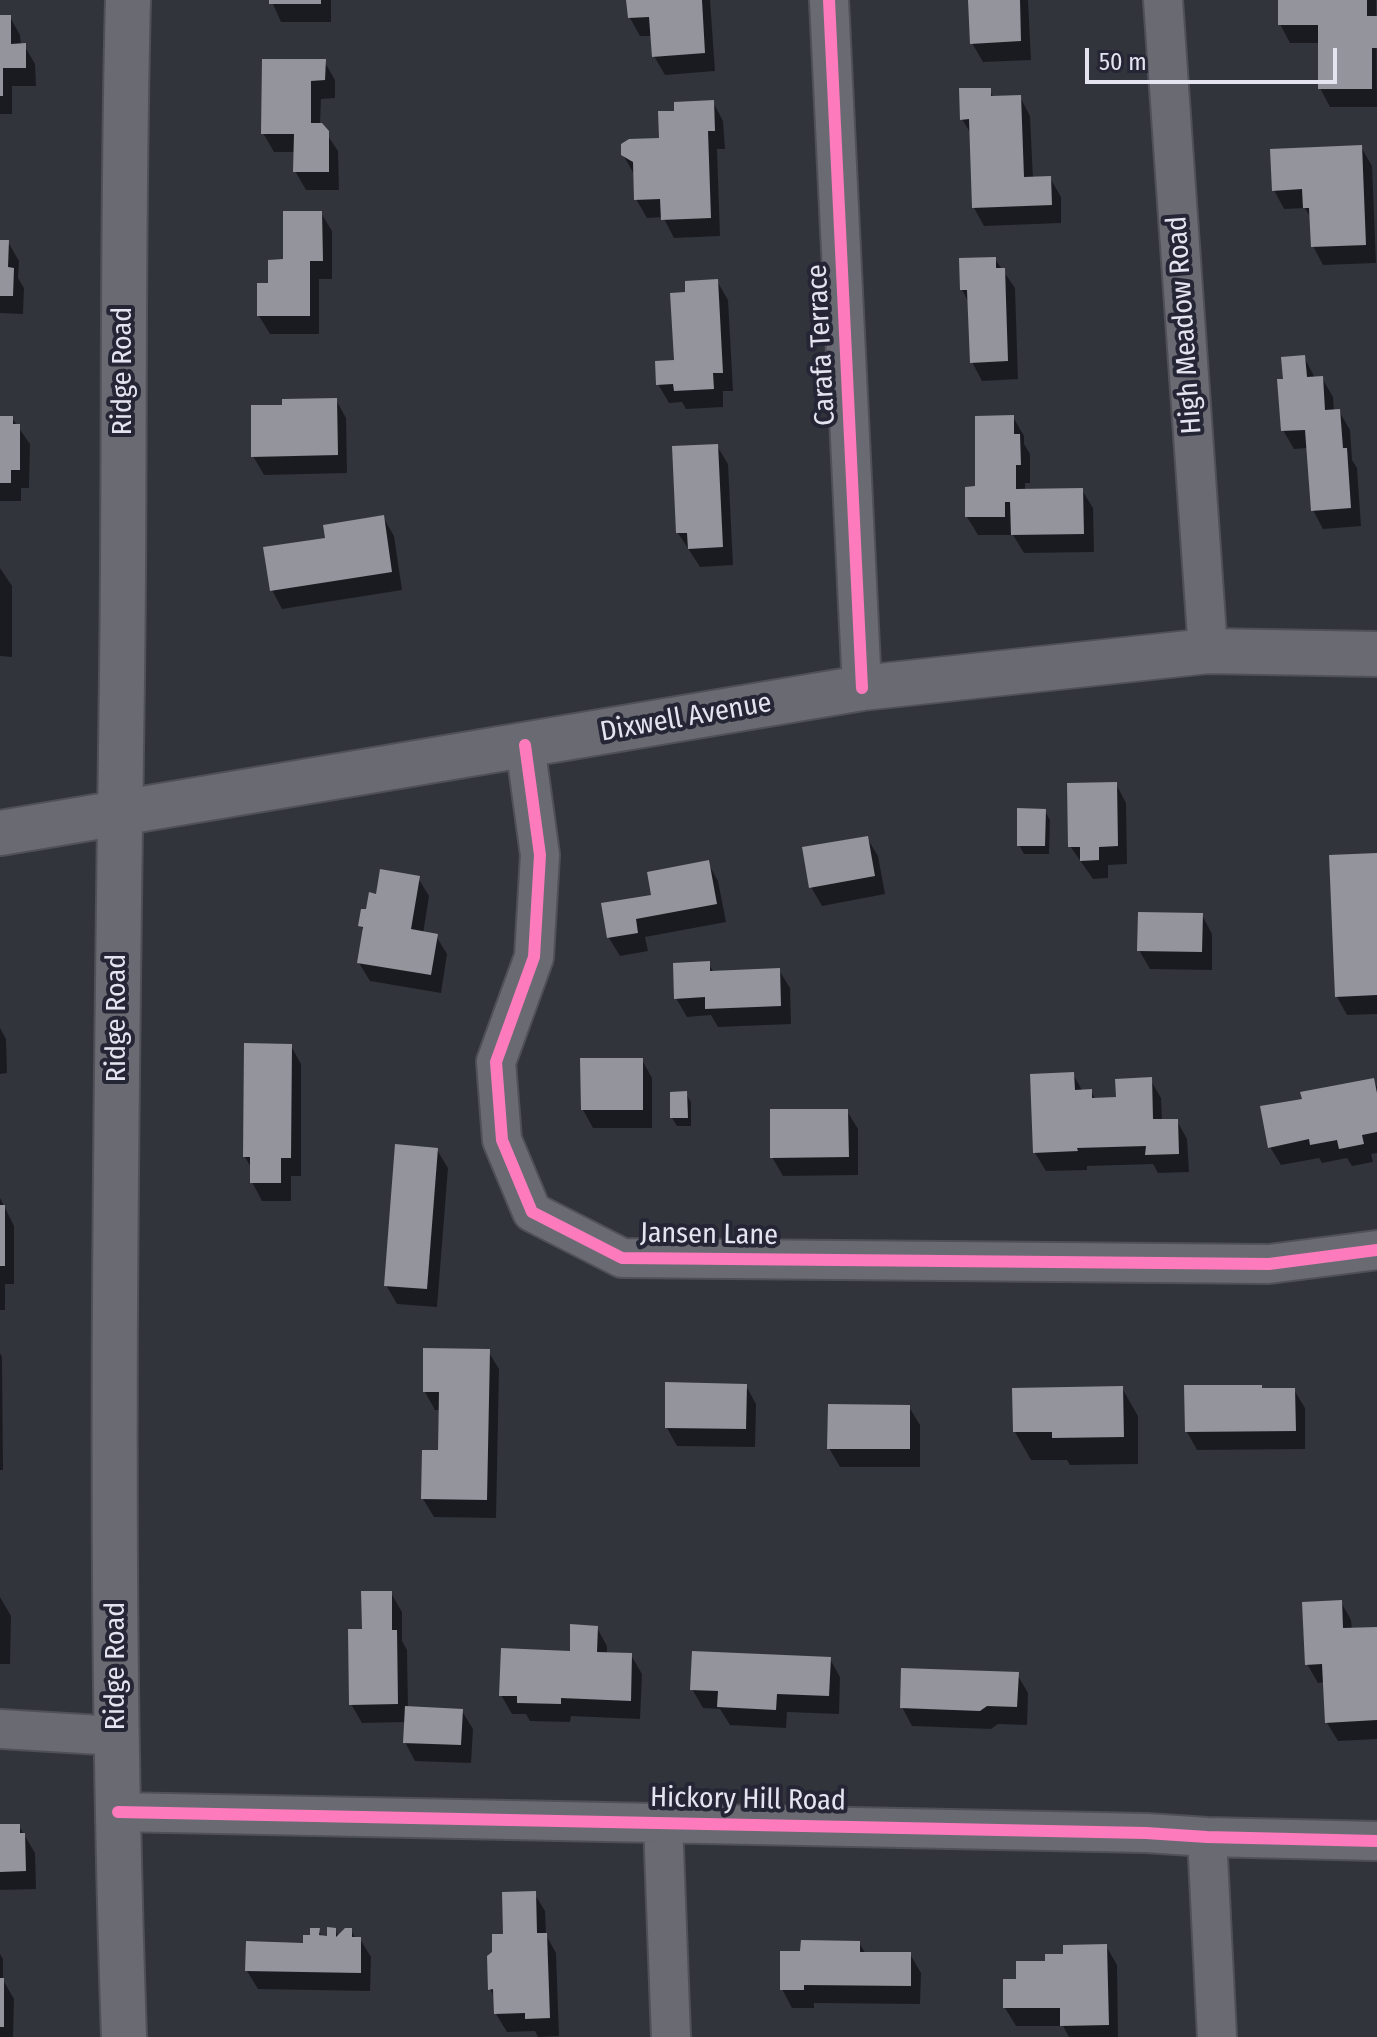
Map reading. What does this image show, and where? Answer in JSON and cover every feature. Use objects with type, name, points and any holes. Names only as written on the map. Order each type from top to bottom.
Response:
[{"type":"main road","name":"Ridge Road","points":[[124,2037],[115,1489],[124,477],[123,227],[128,0]]},
{"type":"main road","name":"Dixwell Avenue","points":[[0,833],[862,688],[1208,651],[1377,654]]},
{"type":"street","name":"Carafa Terrace","points":[[829,0],[862,688]]},
{"type":"street","name":"High Meadow Road","points":[[1163,0],[1208,651]]},
{"type":"street","name":"Jansen Lane","points":[[525,745],[540,855],[534,957],[496,1062],[502,1140],[532,1212],[622,1258],[1269,1264],[1377,1250]]},
{"type":"street","points":[[0,1729],[117,1736]]},
{"type":"street","name":"Hickory Hill Road","points":[[118,1812],[1146,1833],[1377,1841]]},
{"type":"street","points":[[663,1823],[671,2037]]},
{"type":"street","points":[[1207,1837],[1217,2037]]},
{"type":"building","points":[[269,0],[321,0],[321,4],[269,4]]},
{"type":"building","points":[[626,0],[702,0],[705,53],[652,57],[649,17],[628,18]]},
{"type":"building","points":[[968,0],[1020,0],[1021,41],[970,44]]},
{"type":"building","points":[[1278,0],[1367,0],[1367,16],[1377,16],[1377,48],[1372,48],[1372,89],[1318,89],[1318,25],[1278,25]]},
{"type":"building","points":[[0,15],[11,15],[11,44],[26,43],[26,68],[3,68],[3,96],[0,96]]},
{"type":"building","points":[[262,59],[326,59],[325,80],[311,81],[311,123],[322,123],[329,131],[329,172],[293,172],[294,134],[261,134]]},
{"type":"building","points":[[959,88],[991,88],[991,96],[1021,95],[1024,177],[1051,176],[1052,205],[972,208],[969,119],[960,120]]},
{"type":"building","points":[[714,100],[715,131],[708,131],[711,218],[661,220],[660,199],[634,200],[633,162],[621,155],[621,144],[629,139],[659,138],[658,111],[674,111],[674,102]]},
{"type":"building","points":[[1362,145],[1366,245],[1311,247],[1309,208],[1303,208],[1302,189],[1272,191],[1270,149]]},
{"type":"building","points":[[283,211],[322,211],[323,261],[310,261],[310,316],[257,316],[257,283],[268,283],[268,260],[283,259]]},
{"type":"building","points":[[0,240],[9,240],[8,267],[14,268],[13,296],[0,296]]},
{"type":"building","points":[[996,257],[996,268],[1005,268],[1008,361],[970,363],[967,290],[960,290],[959,258]]},
{"type":"building","points":[[718,279],[723,373],[713,373],[714,389],[674,391],[673,384],[656,385],[655,361],[674,360],[670,293],[685,292],[685,281]]},
{"type":"building","points":[[1305,355],[1307,377],[1323,376],[1325,410],[1340,409],[1343,448],[1347,448],[1351,508],[1311,511],[1305,430],[1281,431],[1277,379],[1283,379],[1281,357]]},
{"type":"building","points":[[337,398],[338,455],[251,457],[251,405],[282,405],[282,399]]},
{"type":"building","points":[[1014,415],[1014,434],[1020,434],[1021,465],[1016,465],[1016,489],[1083,488],[1084,534],[1011,535],[1010,502],[1005,502],[1005,517],[965,517],[965,487],[975,486],[975,416]]},
{"type":"building","points":[[0,416],[13,416],[13,424],[20,424],[20,470],[11,470],[11,483],[0,483]]},
{"type":"building","points":[[718,444],[723,547],[688,549],[687,533],[676,533],[672,446]]},
{"type":"building","points":[[384,515],[392,572],[270,591],[263,547],[325,538],[323,525]]},
{"type":"building","points":[[1117,782],[1118,846],[1099,847],[1099,860],[1080,861],[1080,847],[1068,847],[1067,783]]},
{"type":"building","points":[[1017,808],[1046,809],[1045,846],[1017,846]]},
{"type":"building","points":[[868,836],[875,876],[809,888],[802,847]]},
{"type":"building","points":[[1377,853],[1377,995],[1335,997],[1329,855]]},
{"type":"building","points":[[709,860],[717,904],[636,919],[638,933],[607,938],[601,903],[651,895],[647,872]]},
{"type":"building","points":[[380,869],[420,876],[411,929],[438,934],[431,975],[357,963],[363,927],[358,926],[361,909],[366,909],[369,892],[376,894]]},
{"type":"building","points":[[1138,912],[1203,913],[1202,952],[1137,951]]},
{"type":"building","points":[[710,961],[710,971],[780,968],[781,1006],[705,1009],[705,997],[674,999],[673,963]]},
{"type":"building","points":[[244,1043],[292,1044],[291,1158],[281,1158],[281,1183],[250,1183],[250,1157],[243,1157]]},
{"type":"building","points":[[580,1058],[643,1058],[643,1110],[581,1110]]},
{"type":"building","points":[[1074,1072],[1075,1090],[1092,1089],[1092,1098],[1116,1097],[1115,1079],[1152,1077],[1153,1119],[1178,1119],[1179,1154],[1145,1155],[1146,1146],[1033,1153],[1030,1074]]},
{"type":"building","points":[[1374,1078],[1377,1132],[1362,1135],[1364,1144],[1339,1149],[1337,1140],[1310,1145],[1309,1139],[1268,1148],[1260,1106],[1302,1099],[1300,1092]]},
{"type":"building","points":[[687,1091],[688,1118],[670,1118],[670,1092]]},
{"type":"building","points":[[770,1109],[848,1109],[849,1157],[770,1158]]},
{"type":"building","points":[[395,1144],[438,1148],[427,1289],[384,1286]]},
{"type":"building","points":[[0,1205],[5,1205],[5,1266],[0,1266]]},
{"type":"building","points":[[423,1348],[490,1349],[487,1500],[421,1499],[422,1450],[438,1450],[439,1392],[423,1392]]},
{"type":"building","points":[[665,1382],[747,1384],[746,1429],[665,1428]]},
{"type":"building","points":[[1184,1385],[1295,1388],[1296,1431],[1185,1432]]},
{"type":"building","points":[[1123,1386],[1124,1437],[1052,1438],[1052,1432],[1013,1432],[1012,1388]]},
{"type":"building","points":[[828,1404],[910,1405],[910,1449],[827,1449]]},
{"type":"building","points":[[361,1591],[392,1591],[392,1630],[397,1630],[398,1704],[349,1705],[348,1629],[362,1629]]},
{"type":"building","points":[[1342,1600],[1343,1628],[1377,1627],[1377,1720],[1325,1723],[1322,1664],[1305,1665],[1302,1602]]},
{"type":"building","points":[[570,1624],[598,1626],[597,1652],[632,1653],[631,1701],[561,1698],[561,1704],[517,1703],[517,1696],[499,1696],[501,1648],[570,1651]]},
{"type":"building","points":[[692,1651],[831,1657],[829,1696],[777,1694],[776,1710],[717,1707],[718,1691],[690,1690]]},
{"type":"building","points":[[901,1668],[1019,1672],[1017,1707],[987,1706],[980,1711],[900,1708]]},
{"type":"building","points":[[405,1706],[463,1709],[461,1745],[403,1743]]},
{"type":"building","points":[[0,1824],[20,1824],[20,1833],[25,1833],[26,1871],[0,1872]]},
{"type":"building","points":[[536,1891],[537,1933],[547,1933],[550,2018],[525,2019],[525,2013],[494,2014],[493,1989],[488,1990],[487,1956],[492,1952],[492,1934],[503,1934],[502,1892]]},
{"type":"building","points":[[327,1927],[336,1928],[336,1937],[345,1928],[352,1928],[352,1937],[361,1937],[361,1973],[245,1971],[246,1941],[303,1943],[303,1935],[310,1935],[310,1928],[320,1928],[319,1935],[327,1936]]},
{"type":"building","points":[[801,1940],[860,1941],[860,1952],[911,1952],[911,1986],[804,1985],[804,1990],[780,1990],[780,1951],[800,1951]]},
{"type":"building","points":[[1107,1944],[1109,2025],[1060,2026],[1060,2008],[1003,2008],[1003,1979],[1016,1979],[1016,1961],[1045,1961],[1045,1954],[1063,1954],[1063,1945]]},
{"type":"building","points":[[0,1978],[4,1978],[4,2027],[0,2027]]},
{"type":"cycle path","points":[[829,0],[862,688]]},
{"type":"cycle path","points":[[525,745],[540,855],[534,957],[496,1062],[502,1140],[532,1212],[622,1258],[1269,1264],[1377,1250]]},
{"type":"cycle path","points":[[118,1812],[1146,1833],[1377,1841]]}]
